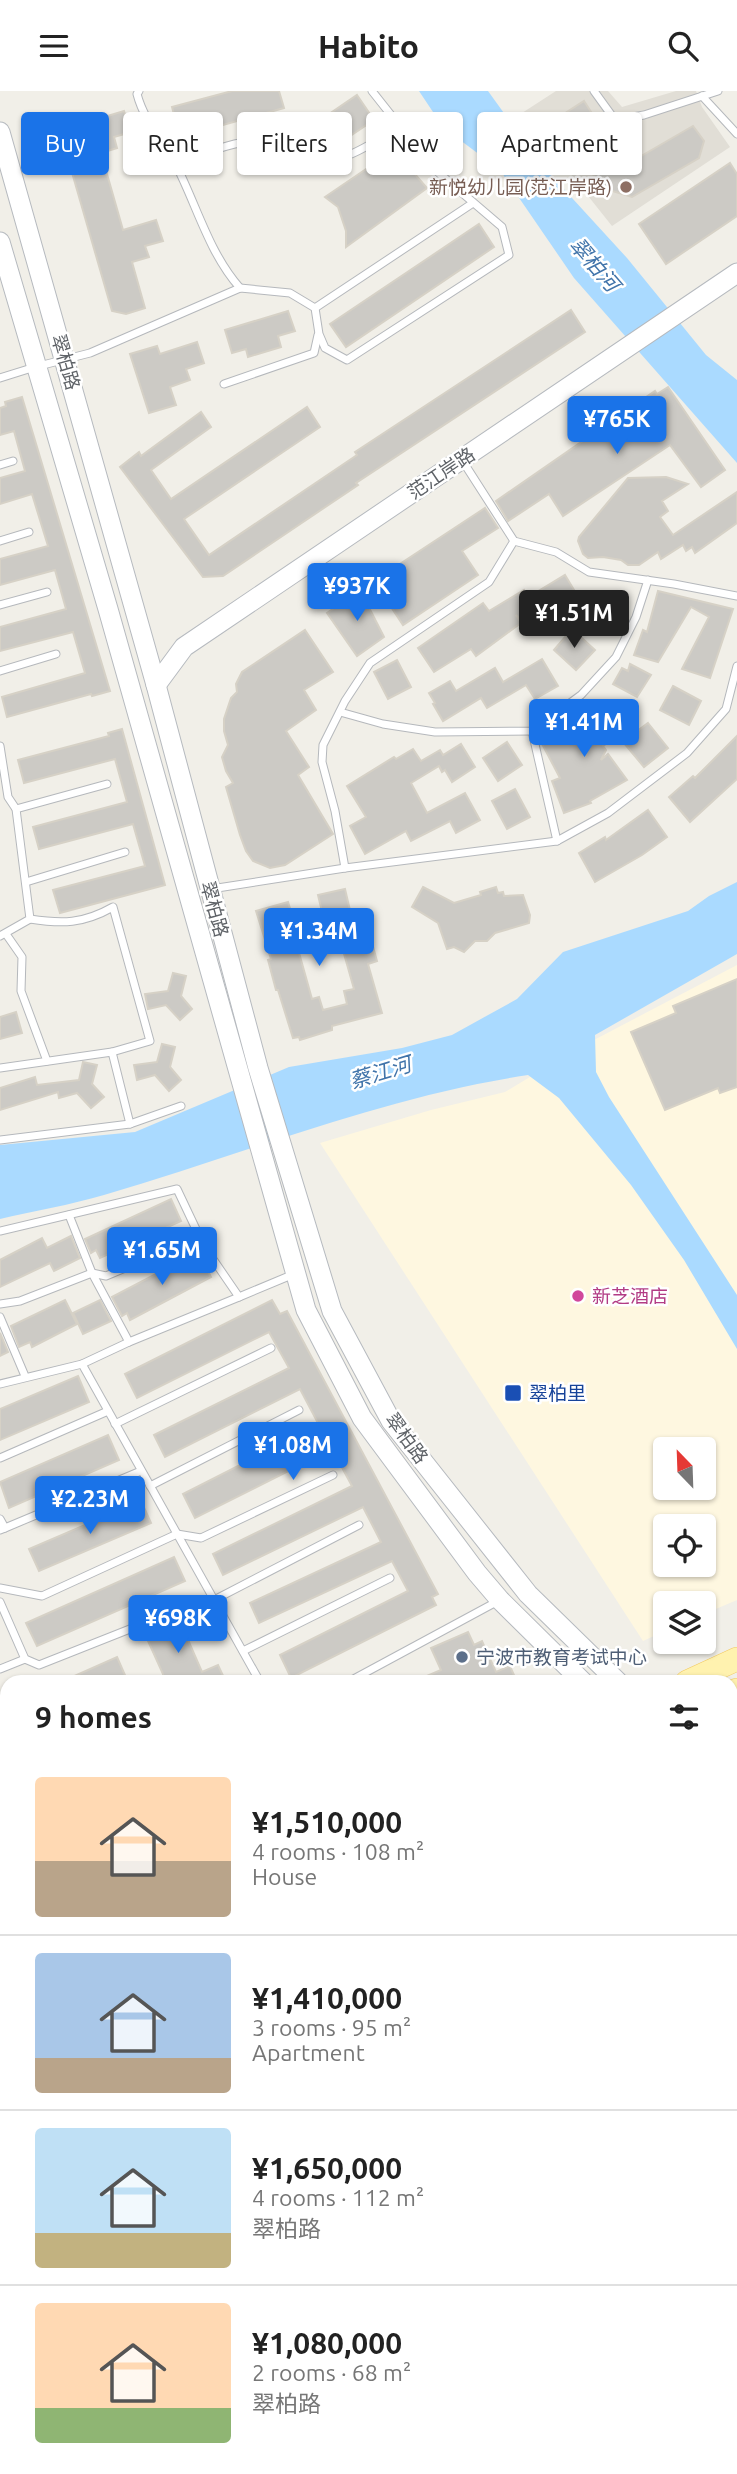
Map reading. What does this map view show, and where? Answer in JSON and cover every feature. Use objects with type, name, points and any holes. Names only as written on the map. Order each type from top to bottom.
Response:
[{"type":"main road","name":"翠柏路","points":[[0,132],[156,685],[210,889],[267,1168],[306,1310],[362,1418],[477,1573],[500,1600],[576,1675]]},
{"type":"main road","name":"翠柏路","points":[[0,242],[35,367],[248,1070],[287,1163],[331,1311],[391,1421],[528,1594],[611,1675]]},
{"type":"main road","name":"范江岸路","points":[[156,685],[184,647],[737,273]]},
{"type":"main road","points":[[702,1675],[737,1659]]},
{"type":"lane","points":[[139,91],[137,95],[143,112]]},
{"type":"lane","points":[[372,91],[388,112]]},
{"type":"lane","points":[[594,91],[615,120],[644,115],[718,91]]},
{"type":"lane","points":[[702,96],[737,134]]},
{"type":"lane","points":[[223,148],[260,141],[281,144],[301,157],[323,162],[348,156],[366,146]]},
{"type":"lane","points":[[181,175],[225,271],[240,288]]},
{"type":"lane","points":[[315,308],[318,334],[324,348],[347,360],[509,255],[502,227],[441,175]]},
{"type":"lane","points":[[315,308],[473,203]]},
{"type":"lane","points":[[0,378],[90,353],[240,288],[290,293],[315,308]]},
{"type":"lane","points":[[224,384],[314,353],[318,334]]},
{"type":"lane","points":[[462,459],[514,541],[556,552],[589,572],[737,596]]},
{"type":"lane","points":[[0,465],[13,461]]},
{"type":"lane","points":[[0,541],[29,532]]},
{"type":"lane","points":[[345,868],[335,811],[322,762],[323,745],[340,712],[370,663],[489,582],[514,541]]},
{"type":"lane","points":[[340,712],[383,724],[435,732],[532,731],[581,695],[615,657],[636,617],[648,580]]},
{"type":"lane","points":[[0,605],[47,592]]},
{"type":"lane","points":[[0,671],[56,653]]},
{"type":"lane","points":[[210,889],[345,868],[557,841],[608,813],[687,754],[726,709],[737,666]]},
{"type":"lane","points":[[532,731],[557,841]]},
{"type":"lane","points":[[0,746],[8,797],[16,809],[30,919]]},
{"type":"lane","points":[[16,809],[107,784]]},
{"type":"lane","points":[[26,882],[125,852]]},
{"type":"lane","points":[[0,1068],[112,1052],[150,1041],[113,907],[94,918],[60,924],[30,919],[3,935],[22,957],[21,991],[47,1061]]},
{"type":"lane","points":[[112,1052],[130,1123]]},
{"type":"lane","points":[[0,1140],[130,1123],[181,1106]]},
{"type":"lane","points":[[0,1231],[177,1189],[204,1246],[239,1297]]},
{"type":"lane","points":[[69,1215],[92,1273],[129,1342]]},
{"type":"lane","points":[[0,1304],[20,1301],[92,1273],[106,1276],[178,1246],[204,1246]]},
{"type":"lane","points":[[0,1384],[82,1364],[296,1273]]},
{"type":"lane","points":[[0,1317],[25,1376]]},
{"type":"lane","points":[[115,1424],[271,1348]]},
{"type":"lane","points":[[82,1364],[256,1675]]},
{"type":"lane","points":[[150,1486],[299,1410]]},
{"type":"lane","points":[[0,1458],[108,1411]]},
{"type":"lane","points":[[0,1519],[2,1529],[141,1471]]},
{"type":"lane","points":[[0,1588],[42,1596],[177,1534],[201,1538],[332,1475]]},
{"type":"lane","points":[[0,1602],[25,1658],[39,1665],[188,1606],[214,1600],[359,1525]]},
{"type":"lane","points":[[243,1651],[390,1577]]},
{"type":"lane","points":[[361,1675],[500,1600]]},
{"type":"lane","points":[[0,1669],[25,1658]]},
{"type":"shaded area","name":"新悦幼儿园(范江岸路)","points":[[556,91],[608,91],[622,107],[676,91],[696,91],[702,107],[730,147],[612,226],[571,175],[642,175],[642,112],[524,112]]},
{"type":"shaded area","name":"新芝酒店","points":[[737,965],[737,1600],[716,1609],[716,1591],[653,1591],[653,1636],[643,1641],[320,1143],[431,1110],[505,1092],[573,1051]]},
{"type":"water","points":[[419,91],[488,91],[503,112],[477,112],[477,153],[463,142],[463,112],[433,112]]},
{"type":"water","name":"翠柏河","points":[[503,175],[551,175],[627,258],[706,355],[737,380],[737,463],[574,278]]},
{"type":"water","name":"蔡江河","points":[[737,882],[737,954],[595,1035],[596,1072],[609,1097],[737,1295],[737,1349],[684,1260],[631,1185],[559,1098],[528,1075],[420,1097],[104,1195],[0,1219],[0,1145],[135,1132],[289,1067],[402,1048],[452,1035],[517,999],[563,952],[688,911],[709,896]]},
{"type":"building","points":[[232,91],[279,91],[284,108],[270,112],[237,112],[237,121],[223,125],[223,112],[173,112],[172,107]]},
{"type":"building","points":[[357,95],[369,112],[366,112],[366,125],[352,135],[352,112],[332,112]]},
{"type":"building","points":[[584,101],[591,112],[567,112]]},
{"type":"building","points":[[124,112],[123,134],[114,137],[117,148],[109,150],[109,116]]},
{"type":"building","points":[[693,126],[704,141],[699,158],[632,197],[602,188],[593,175],[642,175],[642,156]]},
{"type":"building","points":[[730,163],[737,174],[737,216],[666,264],[639,224]]},
{"type":"building","points":[[366,169],[366,175],[416,175],[427,188],[346,247],[346,231],[338,207],[325,197]]},
{"type":"building","points":[[73,175],[107,175],[123,230],[156,220],[163,241],[145,246],[149,257],[132,262],[145,308],[126,314],[112,311]]},
{"type":"building","points":[[479,224],[494,247],[346,347],[330,324]]},
{"type":"building","points":[[571,310],[585,332],[356,483],[358,485],[223,576],[203,577],[120,467],[139,452],[141,456],[201,412],[211,427],[151,470],[171,499],[307,407],[320,427],[184,519],[209,555],[357,455],[355,452]]},
{"type":"building","points":[[288,311],[295,331],[278,336],[281,347],[248,357],[246,349],[232,353],[225,330]]},
{"type":"building","points":[[197,342],[204,363],[186,369],[190,380],[170,387],[176,405],[149,413],[130,354],[157,346],[160,354]]},
{"type":"building","points":[[668,387],[725,470],[701,487],[670,445],[563,516],[549,494],[508,521],[496,501],[655,391],[657,394]]},
{"type":"building","points":[[22,397],[110,691],[7,717],[2,697],[85,673],[73,632],[0,651],[0,627],[66,609],[55,570],[0,585],[0,559],[48,546],[32,494],[0,504],[0,478],[25,471],[14,431],[0,435],[0,408],[6,406],[5,402]]},
{"type":"building","points":[[666,477],[688,484],[662,501],[668,511],[660,517],[673,535],[737,492],[737,523],[695,553],[692,547],[686,551],[683,545],[661,559],[658,552],[639,565],[628,565],[621,560],[603,557],[588,558],[583,554],[579,537],[628,478]]},
{"type":"building","points":[[485,508],[498,528],[462,551],[478,575],[403,625],[374,581]]},
{"type":"building","points":[[565,575],[580,600],[568,607],[537,592]]},
{"type":"building","points":[[360,590],[384,637],[357,656],[327,613]]},
{"type":"building","points":[[524,590],[528,598],[534,594],[553,611],[528,626],[516,615],[521,623],[476,656],[471,649],[434,672],[418,648],[483,603],[489,611]]},
{"type":"building","points":[[658,591],[733,609],[710,678],[682,669],[709,617],[691,607],[658,662],[634,655],[643,630],[647,632]]},
{"type":"building","points":[[606,593],[623,602],[610,628],[585,616]]},
{"type":"building","points":[[572,629],[595,650],[576,670],[554,650]]},
{"type":"building","points":[[305,630],[333,672],[304,690],[316,710],[286,731],[309,767],[298,775],[333,834],[285,865],[270,868],[253,861],[240,835],[226,787],[233,783],[222,757],[228,745],[224,719],[231,698],[237,692],[236,684],[242,672]]},
{"type":"building","points":[[542,659],[558,686],[535,699],[526,685],[487,708],[481,698],[443,721],[429,693],[450,681],[456,691],[495,668],[503,682]]},
{"type":"building","points":[[397,660],[411,687],[388,699],[374,672]]},
{"type":"building","points":[[630,664],[651,675],[637,697],[613,684],[622,668],[628,671]]},
{"type":"building","points":[[673,686],[701,701],[689,725],[660,710]]},
{"type":"building","points":[[600,701],[619,728],[613,739],[603,746],[606,750],[601,760],[608,754],[627,780],[590,801],[591,803],[564,813],[552,781],[560,778],[540,740],[578,720]]},
{"type":"building","points":[[648,723],[668,748],[644,767],[623,742]]},
{"type":"building","points":[[122,729],[165,885],[60,913],[53,890],[145,866],[133,824],[39,849],[33,827],[127,802],[115,759],[24,783],[18,760],[109,736],[108,733]]},
{"type":"building","points":[[737,736],[737,779],[690,822],[669,797],[693,776],[695,778]]},
{"type":"building","points":[[507,742],[522,765],[498,781],[483,758]]},
{"type":"building","points":[[461,744],[475,767],[452,782],[445,770],[442,772],[439,766],[411,783],[427,813],[465,793],[480,820],[456,833],[450,821],[411,841],[406,831],[365,854],[350,826],[366,817],[347,786],[394,757],[396,759],[413,749],[421,761],[440,750],[443,755]]},
{"type":"building","points":[[515,789],[530,817],[507,829],[492,801]]},
{"type":"building","points":[[648,810],[667,837],[595,882],[579,853],[605,837],[606,840]]},
{"type":"building","points":[[423,887],[454,903],[481,895],[480,892],[496,887],[498,893],[503,892],[504,896],[523,895],[530,915],[529,923],[495,933],[487,941],[475,941],[464,952],[454,947],[447,949],[438,923],[412,907]]},
{"type":"building","points":[[345,889],[356,936],[369,932],[377,961],[368,964],[382,1013],[332,1026],[332,1030],[300,1040],[299,1037],[293,1038],[276,990],[268,960],[271,959],[256,911],[288,902],[298,934],[294,935],[312,999],[319,997],[323,1010],[347,1004],[344,991],[354,989],[335,922],[325,924],[318,895]]},
{"type":"building","points":[[173,973],[186,976],[181,996],[192,1009],[180,1020],[166,1005],[148,1009],[145,994],[168,991]]},
{"type":"building","points":[[737,979],[737,1087],[720,1093],[718,1088],[665,1110],[631,1032],[676,1013],[673,1006]]},
{"type":"building","points":[[16,1012],[22,1033],[0,1039],[0,1017]]},
{"type":"building","points":[[162,1044],[175,1047],[170,1067],[181,1080],[169,1091],[155,1075],[137,1080],[134,1065],[157,1062]]},
{"type":"building","points":[[83,1062],[97,1065],[92,1084],[104,1097],[91,1108],[77,1093],[59,1098],[58,1092],[0,1110],[0,1088],[35,1077],[37,1085],[79,1080]]},
{"type":"building","points":[[171,1199],[181,1221],[100,1258],[96,1250],[91,1253],[85,1239]]},
{"type":"building","points":[[71,1236],[80,1258],[54,1271],[50,1263],[0,1287],[0,1260],[42,1238],[47,1248]]},
{"type":"building","points":[[198,1252],[211,1277],[130,1320],[127,1313],[122,1316],[112,1297]]},
{"type":"building","points":[[65,1300],[77,1324],[32,1347],[30,1342],[19,1347],[11,1326]]},
{"type":"building","points":[[100,1300],[111,1321],[83,1334],[73,1313]]},
{"type":"building","points":[[272,1300],[280,1314],[287,1311],[438,1594],[432,1597],[436,1605],[297,1675],[290,1675],[280,1655],[408,1591],[392,1561],[259,1623],[250,1603],[381,1542],[363,1507],[223,1575],[213,1554],[352,1486],[332,1449],[195,1518],[183,1494],[319,1425],[300,1389],[165,1457],[154,1435],[289,1368],[269,1332],[137,1398],[125,1374]]},
{"type":"building","points":[[0,1333],[8,1352],[0,1356]]},
{"type":"building","points":[[78,1376],[89,1402],[0,1440],[0,1409]]},
{"type":"building","points":[[108,1435],[119,1460],[9,1508],[0,1482]]},
{"type":"building","points":[[141,1501],[151,1523],[39,1571],[29,1549]]},
{"type":"building","points":[[174,1557],[185,1581],[37,1646],[26,1623]]},
{"type":"building","points":[[178,1617],[202,1672],[218,1665],[223,1675],[163,1675],[144,1632]]},
{"type":"building","name":"宁波市教育考试中心","points":[[468,1632],[474,1645],[482,1641],[496,1672],[510,1666],[514,1675],[429,1675],[441,1670],[431,1648]]},
{"type":"building","points":[[117,1657],[125,1675],[77,1675]]},
{"type":"place","name":"新悦幼儿园(范江岸路)","points":[[626,187]]},
{"type":"place","name":"新芝酒店","points":[[578,1296]]},
{"type":"place","name":"翠柏里","points":[[513,1393]]},
{"type":"place","name":"宁波市教育考试中心","points":[[462,1657]]}]
